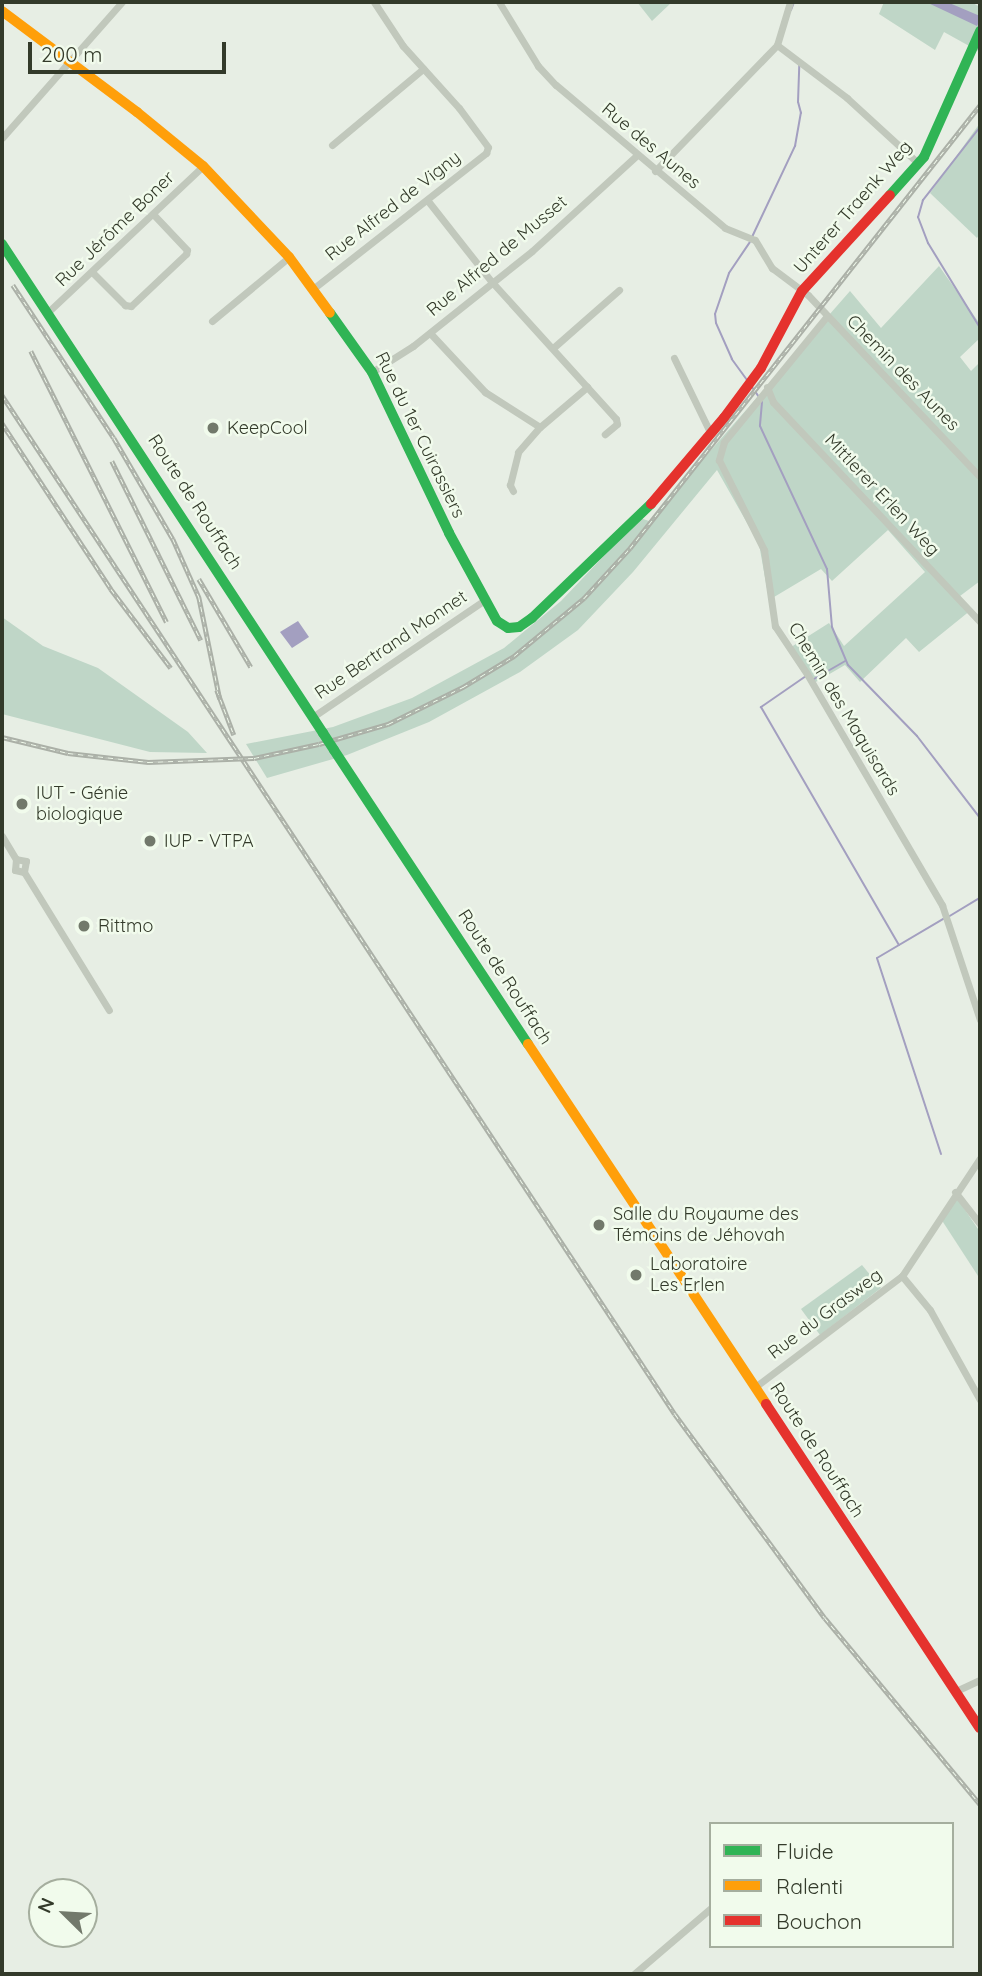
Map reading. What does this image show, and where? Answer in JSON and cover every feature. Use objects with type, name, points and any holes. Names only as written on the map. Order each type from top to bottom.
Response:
[{"type":"main road","name":"Rue du 1er Cuirassiers","points":[[2,11],[203,166],[289,257],[314,288],[372,372],[449,533],[497,621],[508,628],[519,627],[532,618],[651,504],[710,432]]},
{"type":"main road","name":"Unterer Traenk Weg","points":[[710,432],[750,384],[802,291],[918,163],[976,46],[980,31]]},
{"type":"main road","name":"Route de Rouffach","points":[[2,244],[980,1728]]},
{"type":"street","points":[[2,138],[122,2]]},
{"type":"street","points":[[332,145],[423,69],[403,46],[374,2]]},
{"type":"street","name":"Rue des Aunes","points":[[499,2],[538,65],[578,106],[725,228],[752,238],[772,268],[802,291]]},
{"type":"street","points":[[655,170],[777,45],[790,2]]},
{"type":"street","points":[[777,45],[847,98],[918,163]]},
{"type":"street","name":"Rue Alfred de Vigny","points":[[314,288],[486,153],[488,147],[459,108],[423,69]]},
{"type":"street","name":"Rue Alfred de Musset","points":[[372,372],[430,333],[491,281],[532,251],[636,156]]},
{"type":"street","name":"Rue Jérôme Boner","points":[[47,313],[203,166]]},
{"type":"street","points":[[428,201],[491,281],[616,419],[617,424],[605,434]]},
{"type":"street","points":[[92,272],[125,305],[131,306],[186,254],[187,250],[153,214]]},
{"type":"street","points":[[212,321],[289,257]]},
{"type":"street","points":[[553,348],[618,290]]},
{"type":"street","name":"Chemin des Aunes","points":[[802,291],[980,477]]},
{"type":"street","name":"Chemin des Maquisards","points":[[827,316],[721,447],[719,460],[764,550],[775,626],[807,674],[942,905],[980,1020]]},
{"type":"street","points":[[430,333],[485,391],[540,427]]},
{"type":"street","points":[[674,358],[710,432]]},
{"type":"street","points":[[513,491],[510,485],[518,452],[540,427],[587,387]]},
{"type":"street","name":"Mittlerer Erlen Weg","points":[[767,387],[773,402],[980,622]]},
{"type":"street","name":"Rue Bertrand Monnet","points":[[314,716],[485,600]]},
{"type":"street","points":[[2,836],[16,859],[15,870],[24,872],[109,1010]]},
{"type":"street","name":"Rue du Grasweg","points":[[755,1387],[902,1276],[955,1192],[980,1158]]},
{"type":"street","points":[[955,1192],[980,1224]]},
{"type":"street","points":[[902,1276],[930,1310],[980,1400]]},
{"type":"street","points":[[956,1691],[980,1680]]},
{"type":"street","points":[[634,1974],[709,1910]]},
{"type":"green space","points":[[637,2],[672,2],[652,21]]},
{"type":"green space","points":[[884,2],[971,2],[980,7],[980,52],[944,32],[935,50],[879,14]]},
{"type":"green space","points":[[980,123],[980,233],[977,238],[930,193]]},
{"type":"green space","points":[[939,266],[980,324],[980,338],[960,357],[971,371],[980,362],[980,581],[960,596],[971,610],[919,652],[906,638],[860,682],[845,665],[814,683],[788,649],[829,623],[844,646],[925,572],[888,530],[832,581],[821,569],[769,600],[759,544],[717,470],[633,572],[578,630],[520,672],[429,722],[347,755],[267,778],[246,744],[333,727],[412,698],[504,648],[561,601],[640,518],[649,521],[850,291],[881,328]]},
{"type":"green space","points":[[2,617],[43,646],[98,668],[188,732],[207,753],[150,752],[2,714]]},
{"type":"green space","points":[[955,1195],[980,1232],[980,1279],[941,1219]]},
{"type":"green space","points":[[862,1265],[881,1288],[820,1335],[801,1309]]},
{"type":"shaded area","points":[[926,2],[947,2],[980,16],[980,20],[977,26]]},
{"type":"shaded area","points":[[298,621],[309,637],[292,648],[280,632]]},
{"type":"waterway","points":[[791,10],[794,2]]},
{"type":"waterway","points":[[752,237],[795,146],[801,113],[798,102],[799,64]]},
{"type":"waterway","points":[[980,127],[923,200],[918,217],[928,243],[980,328]]},
{"type":"waterway","points":[[747,380],[732,359],[716,323],[715,314],[729,273],[750,242]]},
{"type":"waterway","points":[[752,387],[759,397]]},
{"type":"waterway","points":[[762,402],[760,426],[827,569],[832,627],[848,665],[917,736],[980,818]]},
{"type":"waterway","points":[[814,679],[845,661]]},
{"type":"waterway","points":[[806,676],[761,707],[899,945]]},
{"type":"waterway","points":[[948,917],[980,898]]},
{"type":"waterway","points":[[941,1154],[877,958],[943,919]]},
{"type":"railway","points":[[2,737],[68,753],[148,762],[254,758],[319,744],[388,724],[463,687],[514,656],[584,598],[630,548],[980,105]]},
{"type":"railway","points":[[13,285],[114,438],[173,539],[199,597],[220,699]]},
{"type":"railway","points":[[31,351],[167,622]]},
{"type":"railway","points":[[2,395],[675,1414],[825,1618],[980,1804]]},
{"type":"railway","points":[[2,423],[111,589],[171,668]]},
{"type":"railway","points":[[112,461],[201,640]]},
{"type":"railway","points":[[199,579],[251,667]]},
{"type":"railway","points":[[217,690],[234,735]]},
{"type":"traffic: fast","points":[[890,195],[924,157],[980,31]]},
{"type":"traffic: fast","points":[[2,244],[323,733]]},
{"type":"traffic: fast","points":[[330,313],[372,372],[449,533],[497,621],[508,628],[519,627],[532,618],[651,504]]},
{"type":"traffic: fast","points":[[323,733],[334,750]]},
{"type":"traffic: fast","points":[[334,750],[528,1044]]},
{"type":"traffic: slow","points":[[2,11],[137,112],[203,166],[289,257],[330,313]]},
{"type":"traffic: slow","points":[[528,1044],[766,1404]]},
{"type":"traffic: jam","points":[[651,504],[724,418],[761,368],[802,291],[890,195]]},
{"type":"traffic: jam","points":[[766,1404],[980,1728]]},
{"type":"place","name":"KeepCool","points":[[213,428]]},
{"type":"place","name":"IUT - Génie biologique","points":[[22,804]]},
{"type":"place","name":"IUP - VTPA","points":[[150,841]]},
{"type":"place","name":"Rittmo","points":[[84,926]]},
{"type":"place","name":"Salle du Royaume des Témoins de Jéhovah","points":[[599,1225]]},
{"type":"place","name":"Laboratoire Les Erlen","points":[[636,1275]]}]
